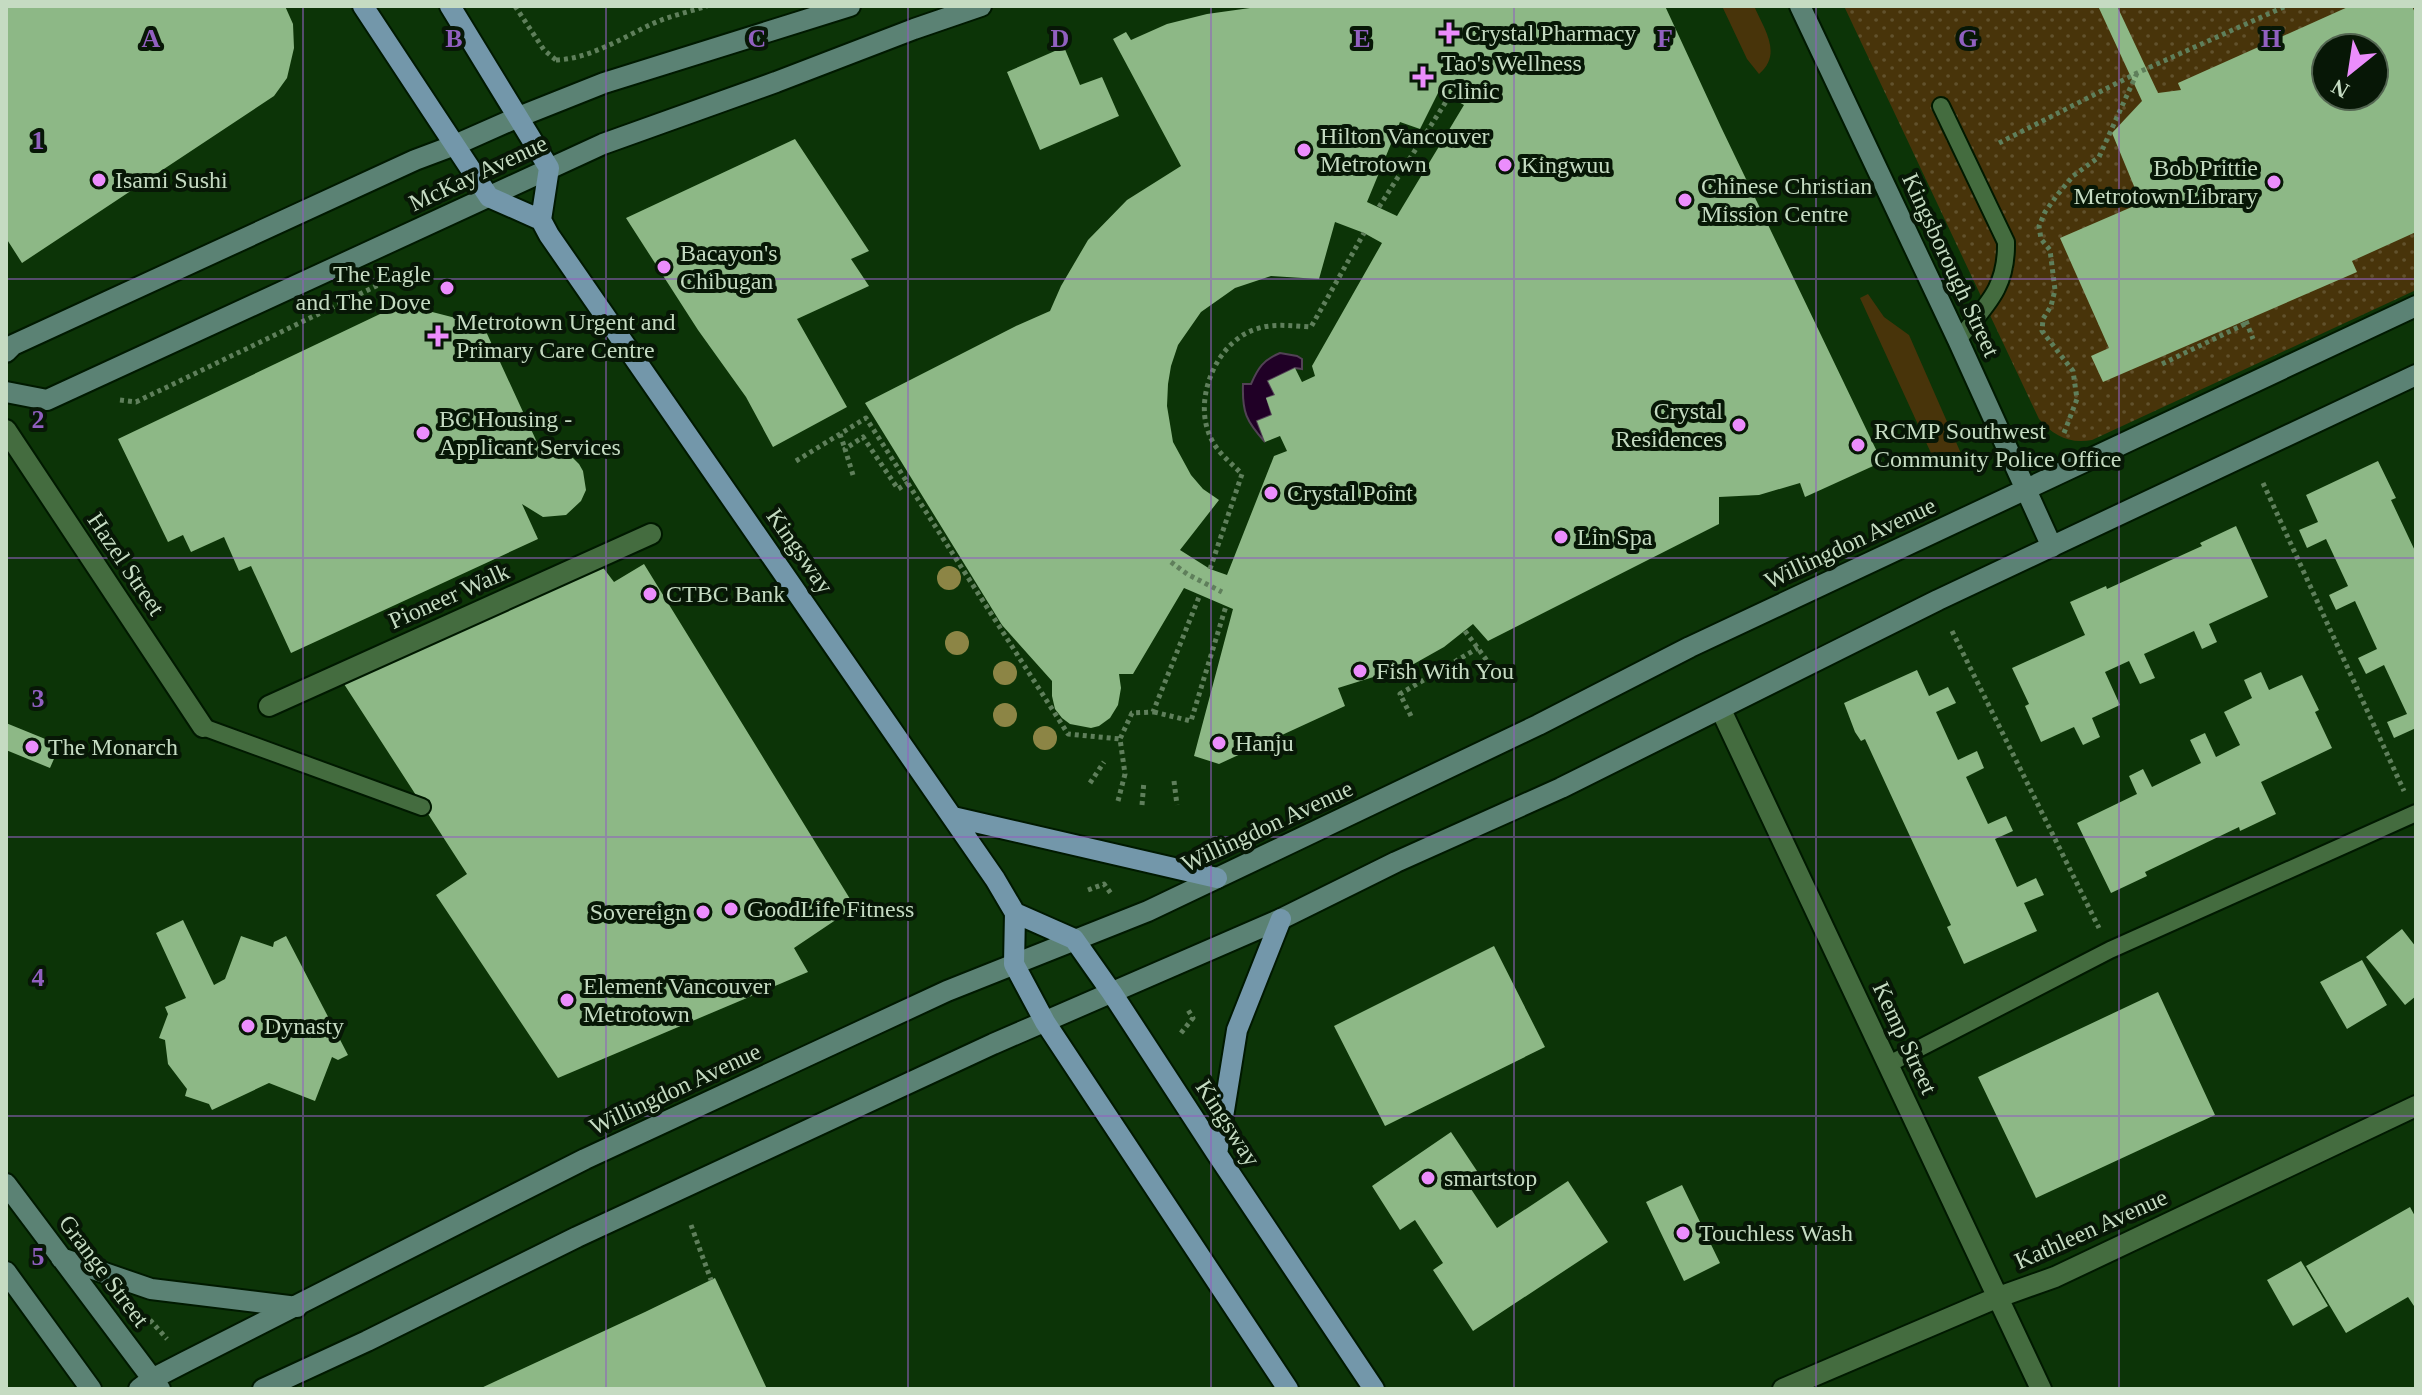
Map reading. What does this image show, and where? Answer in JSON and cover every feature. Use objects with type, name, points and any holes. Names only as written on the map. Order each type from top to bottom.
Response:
[{"type":"main road","points":[[363,6],[489,197],[541,220],[549,168],[450,6]]},
{"type":"main road","name":"McKay Avenue","points":[[6,352],[13,345],[155,279],[415,160],[516,118],[604,83],[850,6]]},
{"type":"main road","name":"McKay Avenue","points":[[6,392],[47,400],[603,144],[981,6]]},
{"type":"main road","name":"Kingsborough Street","points":[[1800,6],[2052,547]]},
{"type":"main road","name":"Kingsway","points":[[541,220],[953,817],[1015,913]]},
{"type":"main road","name":"Willingdon Avenue","points":[[150,1386],[585,1159],[947,991],[1148,911],[1538,725],[1690,647],[2416,306]]},
{"type":"main road","points":[[263,1389],[577,1237],[1045,1022],[1281,919],[1396,862],[1561,788],[1938,600],[2416,375]]},
{"type":"main road","points":[[953,817],[1217,878]]},
{"type":"main road","points":[[1074,939],[1015,913],[1014,964],[1045,1022],[1288,1389]]},
{"type":"main road","points":[[1217,1154],[1237,1030],[1281,919]]},
{"type":"main road","name":"Kingsway","points":[[1074,939],[1374,1389]]},
{"type":"main road","name":"Grange Street","points":[[6,1184],[150,1386]]},
{"type":"main road","points":[[61,1258],[151,1289],[297,1307]]},
{"type":"main road","points":[[6,1272],[91,1389]]},
{"type":"street","name":"Hazel Street","points":[[6,430],[203,727]]},
{"type":"street","name":"Pioneer Walk","points":[[269,706],[651,534]]},
{"type":"street","name":"Kemp Street","points":[[1721,710],[2041,1389]]},
{"type":"street","name":"Kathleen Avenue","points":[[1783,1389],[1996,1298],[2055,1277],[2416,1106]]},
{"type":"lane","points":[[1941,106],[2006,242],[2007,266],[1994,296],[1958,340]]},
{"type":"lane","points":[[203,727],[422,807]]},
{"type":"lane","points":[[1889,1064],[2110,950],[2415,813]]},
{"type":"path","points":[[515,6],[544,50],[556,60],[568,60],[630,36],[654,23],[707,6]]},
{"type":"path","points":[[1999,143],[2137,73],[2286,6]]},
{"type":"path","points":[[2064,433],[2077,399],[2073,371],[2042,331],[2043,319],[2051,306],[2055,290],[2050,250],[2041,239],[2039,226],[2045,212],[2073,176],[2099,157],[2137,73]]},
{"type":"path","points":[[1379,207],[1449,97]]},
{"type":"path","points":[[1210,569],[1242,474],[1217,450],[1207,429],[1205,405],[1209,382],[1218,360],[1233,341],[1253,330],[1275,325],[1311,327],[1364,233]]},
{"type":"path","points":[[136,402],[395,277]]},
{"type":"path","points":[[2162,364],[2246,322],[2253,339]]},
{"type":"path","points":[[796,461],[866,418],[1068,734],[1120,739]]},
{"type":"path","points":[[840,434],[853,475]]},
{"type":"path","points":[[845,449],[863,437],[898,489],[908,483]]},
{"type":"path","points":[[2263,483],[2415,813]]},
{"type":"path","points":[[1171,562],[1222,592]]},
{"type":"path","points":[[1153,712],[1199,597]]},
{"type":"path","points":[[1118,801],[1125,774],[1120,739],[1132,713],[1153,712],[1191,721],[1226,606]]},
{"type":"path","points":[[1465,631],[1498,678]]},
{"type":"path","points":[[1952,631],[2110,950]]},
{"type":"path","points":[[1411,716],[1400,694],[1478,648]]},
{"type":"path","points":[[1090,783],[1104,762]]},
{"type":"path","points":[[1142,805],[1144,781]]},
{"type":"path","points":[[1174,781],[1177,805]]},
{"type":"path","points":[[1088,890],[1104,884],[1117,902]]},
{"type":"path","points":[[1188,1010],[1193,1018],[1205,1021]]},
{"type":"path","points":[[1181,1033],[1193,1018]]},
{"type":"path","points":[[691,1225],[711,1280]]},
{"type":"path","points":[[145,1313],[173,1346]]},
{"type":"shaded area","points":[[1722,6],[1754,6],[1771,50],[1766,66],[1759,74],[1747,59]]},
{"type":"shaded area","points":[[1844,6],[2416,6],[2416,290],[2092,440],[2076,441],[2050,430],[2039,419]]},
{"type":"shaded area","points":[[1868,294],[1884,317],[1909,335],[1963,458],[1936,464],[1860,298]]},
{"type":"shaded area","points":[[1280,353],[1302,359],[1302,369],[1295,368],[1268,381],[1275,395],[1267,398],[1272,415],[1257,421],[1265,442],[1246,416],[1243,384],[1251,384],[1262,365]]},
{"type":"building","points":[[6,6],[285,6],[293,24],[294,48],[287,78],[274,96],[22,263],[6,238]]},
{"type":"building","points":[[1665,6],[1882,462],[1805,497],[1800,483],[1759,495],[1719,497],[1719,524],[1488,641],[1473,624],[1444,647],[1412,665],[1338,688],[1345,706],[1219,764],[1194,756],[1233,609],[1184,588],[1133,674],[1119,674],[1121,688],[1118,705],[1110,718],[1091,728],[1070,724],[1055,709],[1052,681],[1002,625],[865,403],[1050,311],[1088,240],[1127,200],[1181,166],[1113,39],[1126,32],[1131,40],[1167,24],[1207,14],[1250,8]],"holes":[[[1439,91],[1464,105],[1397,216],[1367,202],[1400,122],[1420,129]],[[1335,222],[1382,243],[1312,366],[1315,376],[1302,382],[1295,368],[1268,381],[1275,395],[1266,398],[1272,415],[1257,421],[1265,442],[1280,436],[1287,451],[1274,456],[1227,575],[1210,569],[1180,550],[1219,500],[1203,489],[1191,475],[1173,442],[1167,406],[1171,366],[1178,345],[1201,312],[1235,288],[1271,276],[1319,279]]]},
{"type":"building","name":"Bob Prittie Metrotown Library","points":[[2098,6],[2117,6],[2158,93],[2181,90],[2178,83],[2350,6],[2412,6],[2416,15],[2416,232],[2352,261],[2357,272],[2103,382],[2091,356],[2109,348],[2060,238],[2141,203],[2112,133],[2142,101]]},
{"type":"building","points":[[1064,47],[1080,85],[1102,77],[1119,116],[1040,150],[1007,72]]},
{"type":"building","points":[[795,139],[869,251],[851,259],[869,286],[797,319],[847,407],[773,447],[746,397],[698,330],[626,218]]},
{"type":"building","points":[[401,304],[483,325],[541,451],[552,449],[568,453],[583,471],[586,490],[581,501],[566,515],[543,517],[522,504],[538,539],[291,653],[251,566],[239,571],[224,537],[191,552],[183,535],[168,542],[118,439]]},
{"type":"building","points":[[2378,461],[2396,498],[2391,500],[2416,553],[2416,728],[2394,738],[2387,722],[2407,714],[2384,665],[2366,674],[2358,658],[2377,649],[2355,601],[2336,610],[2329,595],[2348,586],[2326,539],[2307,548],[2299,530],[2318,522],[2306,495]]},
{"type":"building","points":[[2236,526],[2268,597],[2209,624],[2217,642],[2202,649],[2194,631],[2144,654],[2155,678],[2140,684],[2129,661],[2105,672],[2120,705],[2092,718],[2100,737],[2083,745],[2074,727],[2041,742],[2025,706],[2029,704],[2012,668],[2085,635],[2070,602],[2106,586],[2107,589],[2202,546],[2200,543]]},
{"type":"building","points":[[598,561],[614,582],[644,564],[855,907],[794,948],[808,972],[558,1078],[436,895],[467,874],[344,684]]},
{"type":"building","points":[[1917,670],[1929,696],[1948,687],[1956,703],[1936,712],[1958,760],[1977,751],[1984,768],[1966,777],[1988,824],[2006,816],[2013,831],[1995,839],[2017,887],[2036,878],[2044,895],[2024,903],[2037,931],[1964,964],[1947,927],[1951,925],[1865,739],[1861,741],[1855,732],[1844,703]]},
{"type":"building","points":[[2261,672],[2269,690],[2302,675],[2319,710],[2315,712],[2332,748],[2261,782],[2276,814],[2240,831],[2239,827],[2145,872],[2147,876],[2111,893],[2077,823],[2137,794],[2129,776],[2143,769],[2152,787],[2201,763],[2190,740],[2205,733],[2216,757],[2240,745],[2224,712],[2252,698],[2244,680]]},
{"type":"building","name":"The Monarch","points":[[6,723],[60,745],[50,768],[6,750]]},
{"type":"building","name":"Dynasty","points":[[183,920],[214,985],[225,979],[241,936],[273,947],[274,942],[286,936],[348,1055],[338,1060],[332,1057],[315,1101],[269,1083],[212,1110],[209,1104],[185,1096],[187,1089],[168,1064],[165,1040],[159,1038],[168,1014],[165,1007],[186,998],[156,933]]},
{"type":"building","points":[[2402,929],[2416,947],[2416,996],[2405,1005],[2366,957]]},
{"type":"building","points":[[1494,946],[1545,1047],[1385,1126],[1334,1026]]},
{"type":"building","points":[[2362,960],[2387,1005],[2347,1029],[2320,982]]},
{"type":"building","points":[[2158,992],[2215,1115],[2036,1198],[1978,1077]]},
{"type":"building","points":[[1451,1132],[1479,1174],[1467,1183],[1497,1228],[1568,1181],[1608,1242],[1473,1331],[1433,1270],[1443,1263],[1415,1220],[1400,1230],[1372,1186]]},
{"type":"building","name":"Touchless Wash","points":[[1682,1185],[1720,1263],[1684,1281],[1646,1202]]},
{"type":"building","points":[[2410,1207],[2416,1218],[2416,1309],[2408,1297],[2346,1333],[2306,1266]]},
{"type":"building","points":[[2301,1261],[2328,1306],[2293,1326],[2267,1280]]},
{"type":"building","points":[[715,1278],[767,1389],[479,1389],[645,1312]]},
{"type":"place","name":"Crystal Pharmacy","points":[[1449,33]]},
{"type":"place","name":"Tao's Wellness Clinic","points":[[1423,77]]},
{"type":"place","name":"Hilton Vancouver Metrotown","points":[[1304,150]]},
{"type":"place","name":"Kingwuu","points":[[1505,165]]},
{"type":"place","name":"Isami Sushi","points":[[99,180]]},
{"type":"place","name":"Bob Prittie Metrotown Library","points":[[2274,182]]},
{"type":"place","name":"Chinese Christian Mission Centre","points":[[1685,200]]},
{"type":"place","name":"Bacayon's Chibugan","points":[[664,267]]},
{"type":"place","name":"The Eagle and The Dove","points":[[447,288]]},
{"type":"place","name":"Metrotown Urgent and Primary Care Centre","points":[[438,336]]},
{"type":"place","name":"Crystal Residences","points":[[1739,425]]},
{"type":"place","name":"BC Housing - Applicant Services","points":[[423,433]]},
{"type":"place","name":"RCMP Southwest Community Police Office","points":[[1858,445]]},
{"type":"place","name":"Crystal Point","points":[[1271,493]]},
{"type":"place","name":"Lin Spa","points":[[1561,537]]},
{"type":"place","name":"CTBC Bank","points":[[650,594]]},
{"type":"place","name":"Fish With You","points":[[1360,671]]},
{"type":"place","name":"Hanju","points":[[1219,743]]},
{"type":"place","name":"The Monarch","points":[[32,747]]},
{"type":"place","name":"GoodLife Fitness","points":[[731,909]]},
{"type":"place","name":"Sovereign","points":[[703,912]]},
{"type":"place","name":"Element Vancouver Metrotown","points":[[567,1000]]},
{"type":"place","name":"Dynasty","points":[[248,1026]]},
{"type":"place","name":"smartstop","points":[[1428,1178]]},
{"type":"place","name":"Touchless Wash","points":[[1683,1233]]}]
